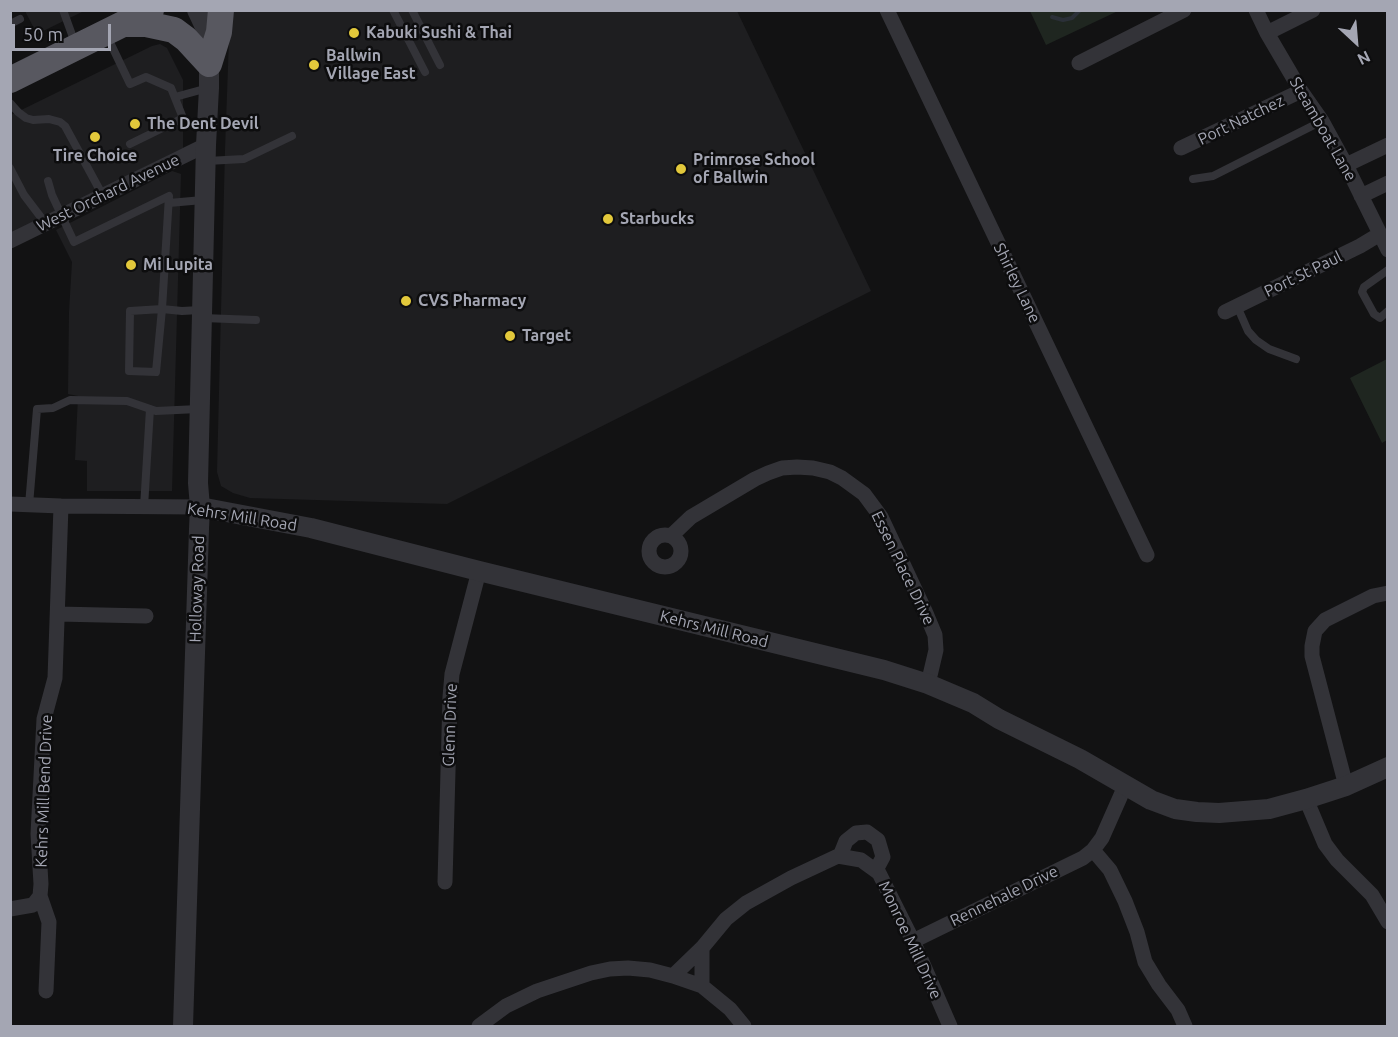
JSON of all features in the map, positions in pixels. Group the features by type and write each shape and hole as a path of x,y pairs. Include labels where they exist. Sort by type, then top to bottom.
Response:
{"highway":[{"path":"10,80 151,10"},
{"path":"209,76 219,32 221,10"},
{"path":"114,29 146,24 174,30 186,39 209,76"}],"street":[{"name":"Holloway Road","path":"183,1026 200,507 199,409 209,76 205,27 197,10"},
{"name":"Shirley Lane","path":"887,10 1147,555"},
{"path":"1079,63 1184,10"},
{"name":"Steamboat Lane","path":"1256,10 1267,33 1346,165 1388,250"},
{"path":"1267,33 1313,10"},
{"name":"Port Natchez","path":"1181,148 1301,91"},
{"path":"1346,165 1388,145"},
{"name":"West Orchard Avenue","path":"10,241 103,196 206,153"},
{"path":"1361,196 1388,183"},
{"name":"Port St Paul","path":"1231,309 1380,234"},
{"name":"Essen Place Drive","path":"671,536 691,517 768,472 782,468 813,468 842,478 864,494 881,517 925,611 935,635 936,650 928,684"},
{"name":"Kehrs Mill Road","path":"10,504 200,507 310,528 884,670 928,684 974,703 999,719 1080,759 1151,800 1174,809 1197,812 1260,810 1346,786 1388,768"},
{"name":"Kehrs Mill Bend Drive","path":"46,991 50,922 40,896 39,834 44,719 55,678 61,506"},
{"name":"Glenn Drive","path":"445,882 452,674 479,571"},
{"path":"1346,786 1312,656 1314,631 1325,620 1373,596 1388,593"},
{"path":"58,614 146,616"},
{"path":"1125,786 1102,838 1093,850 1110,870 1137,932 1145,962 1159,986 1178,1010 1185,1026"},
{"path":"1306,799 1325,844 1336,860 1372,895 1388,922"},
{"path":"673,976 702,948 726,919 746,903 791,878 840,856 846,841 856,833 867,832 878,840 883,857 876,870"},
{"name":"Rennehale Drive","path":"913,940 1083,858 1093,850"},
{"name":"Monroe Mill Drive","path":"840,856 861,860 876,870 913,940 950,1026"},
{"path":"10,909 33,905 40,896"},
{"path":"702,948 702,986"},
{"path":"479,1026 506,1006 537,991 591,973 628,968 650,970 702,986 730,1009 744,1026"}],"lane":[{"path":"63,10 76,47"},
{"path":"393,10 424,72"},
{"path":"412,10 440,65"},
{"path":"10,24 20,19"},
{"path":"114,29 130,84 146,77 171,88 183,118 130,144"},
{"path":"175,97 209,76"},
{"path":"10,103 26,118 50,119 65,126 103,196"},
{"path":"1193,179 1213,176 1322,122"},
{"path":"206,153 244,159 292,136"},
{"path":"10,168 24,195 46,224"},
{"path":"48,181 52,195 74,242 169,196 162,309 156,372 129,371 130,311 162,309 256,320"},
{"path":"169,203 205,200"},
{"path":"1388,270 1364,286 1362,292 1374,314 1380,318 1388,311"},
{"path":"1231,309 1256,340 1269,350 1296,359"},
{"path":"29,505 37,409 53,408 70,400 127,401 156,411 199,409"},
{"path":"144,507 150,409"}],"shaded area":[{"path":"26,11 84,11 37,34"},
{"name":"Target","path":"230,11 737,11 871,291 447,504 250,498 233,493 221,486 217,472"},
{"path":"1030,11 1118,11 1046,45"},
{"path":"160,44 167,48 183,80 183,148 11,234 11,115"},
{"path":"172,171 181,174 172,491 87,491 87,461 75,460 78,396 68,394 72,262 56,230"},
{"path":"1387,359 1387,440 1382,443 1350,378"}],"waterway":[{"path":"1052,17 1063,20 1072,18 1080,10"}],"place":[{"name":"Kabuki Sushi & Thai","path":"354,33"},
{"name":"Ballwin Village East","path":"314,65"},
{"name":"The Dent Devil","path":"135,124"},
{"name":"Tire Choice","path":"95,137"},
{"name":"Primrose School of Ballwin","path":"681,169"},
{"name":"Starbucks","path":"608,219"},
{"name":"Mi Lupita","path":"131,265"},
{"name":"CVS Pharmacy","path":"406,301"},
{"name":"Target","path":"510,336"}]}
